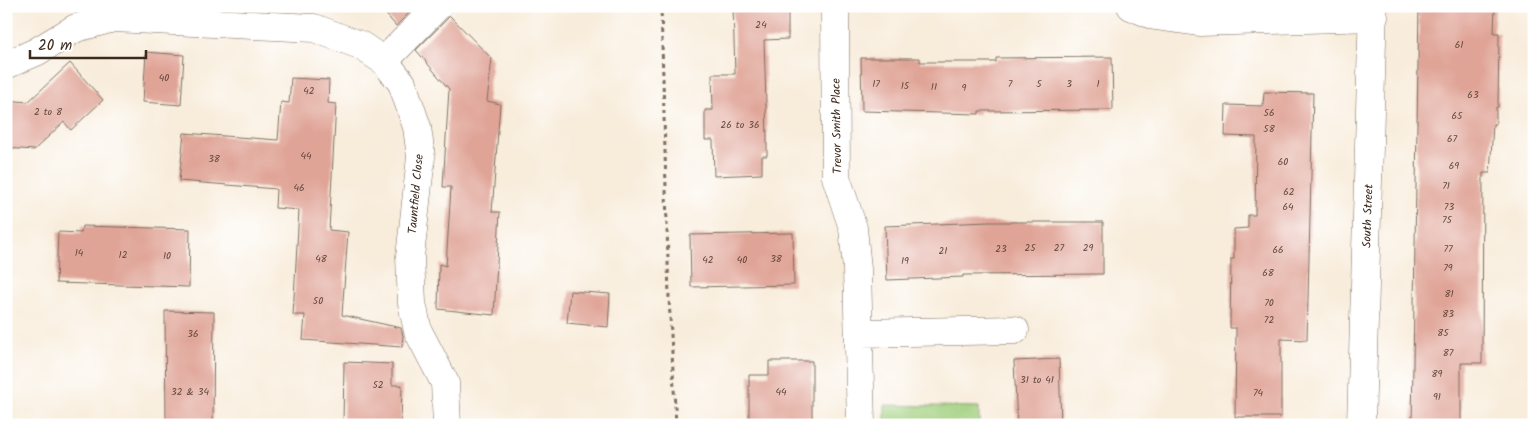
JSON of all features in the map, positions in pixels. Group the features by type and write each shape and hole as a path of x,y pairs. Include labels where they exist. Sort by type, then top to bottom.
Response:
{"street":[{"path":"384,61 438,6"},
{"name":"Trevor Smith Place","path":"836,6 836,176 853,228 860,333 860,425"},
{"path":"1131,6 1155,16 1199,22 1374,12"},
{"name":"South Street","path":"1361,425 1374,12"},
{"name":"Tauntfield Close","path":"6,65 36,52 76,28 114,18 314,28 360,45 384,61 402,83 417,127 421,156 410,256 412,303 418,331 445,383 447,425"},
{"path":"860,333 1015,330"}],"path":[{"path":"533,6 563,10 661,7 669,298 676,425"}],"green space":[{"path":"885,405 979,407 979,425 885,425"}],"building":[{"path":"379,6 416,6 396,26"},
{"path":"733,6 788,6 788,39 764,40 767,156 762,156 762,174 714,176 713,140 705,140 705,110 713,110 712,74 735,74"},
{"path":"1419,6 1495,6 1494,33 1499,33 1498,107 1496,107 1496,124 1493,124 1490,173 1483,173 1482,363 1461,363 1461,425 1412,425"},
{"path":"450,16 492,59 487,101 500,104 492,212 500,212 494,315 438,309 439,264 446,266 451,187 443,187 449,89 416,50"},
{"path":"146,52 184,55 181,105 143,102"},
{"path":"1112,57 1113,110 979,111 979,114 862,111 861,58 920,58 920,62 996,62 996,58"},
{"path":"70,63 103,100 71,130 64,122 34,150 6,148 6,100 28,102"},
{"path":"291,78 329,80 328,103 336,104 329,230 348,232 342,315 401,328 403,336 402,347 303,340 305,315 293,315 299,210 275,208 276,189 179,181 184,133 278,140 281,102 289,103"},
{"path":"1264,92 1313,93 1307,340 1281,339 1281,417 1235,417 1236,328 1230,328 1231,259 1234,259 1234,229 1248,228 1248,215 1255,215 1256,137 1225,136 1226,105 1263,106"},
{"path":"989,222 1103,222 1103,274 963,275 963,277 887,280 885,226"},
{"path":"82,226 190,229 189,287 56,283 58,232 81,233"},
{"path":"793,233 794,285 691,287 690,235"},
{"path":"570,291 610,294 608,327 567,323"},
{"path":"165,311 214,312 213,425 166,425"},
{"path":"1059,359 1061,425 1017,425 1014,361"},
{"path":"769,361 812,361 812,425 749,425 749,375 769,375"},
{"path":"344,362 392,364 392,385 402,385 401,425 343,425"}]}
